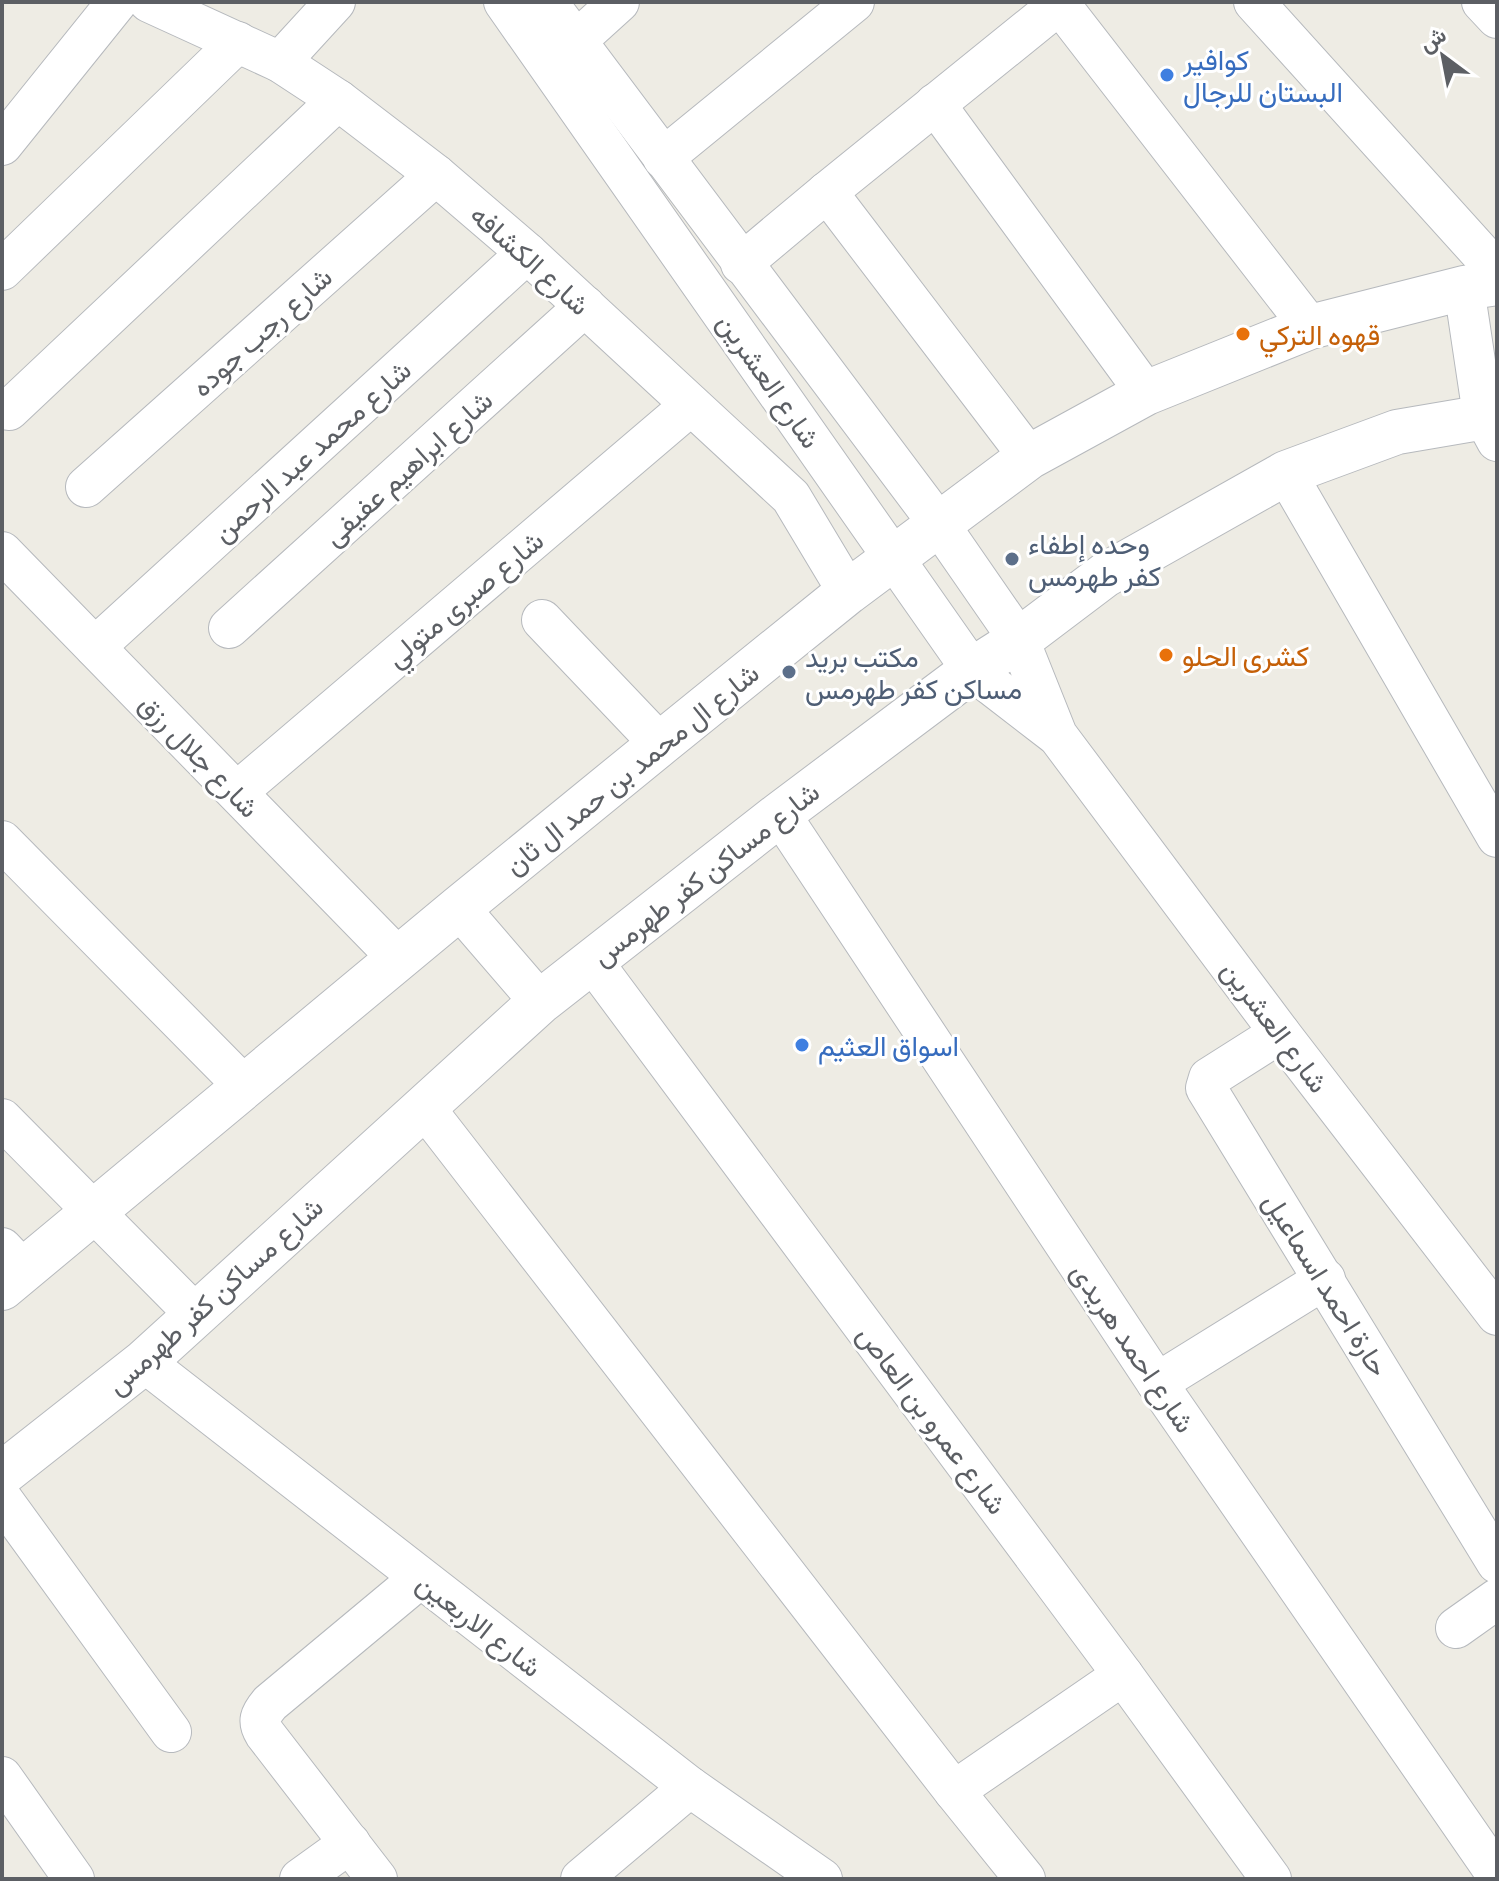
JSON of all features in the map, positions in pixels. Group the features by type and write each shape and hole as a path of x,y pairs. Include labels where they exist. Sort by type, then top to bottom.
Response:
{"street":[{"path":"2,145 117,2"},
{"path":"280,62 335,2"},
{"name":"شارع العشرين","path":"504,2 972,670 1057,735"},
{"name":"شارع العشرين","path":"547,2 938,523 1019,640 1057,735 1280,1033 1497,1315"},
{"path":"576,41 619,2"},
{"path":"663,158 854,2"},
{"path":"1254,2 1486,281 1492,424"},
{"path":"1482,2 1497,18"},
{"name":"شارع الكشافه","path":"155,3 280,62 338,100 436,175 527,253 791,497 848,592"},
{"path":"741,264 1060,3 1310,327"},
{"path":"2,270 238,42"},
{"path":"9,410 338,100"},
{"path":"935,104 1146,393"},
{"name":"شارع رجب جوده","path":"86,487 436,175"},
{"path":"827,192 1029,457"},
{"name":"شارع محمد عبد الرحمن","path":"95,647 527,253"},
{"name":"شارع ال محمد بن حمد ال ثان","path":"9,1269 93,1213 459,908 848,592 1029,457 1146,393 1310,327 1486,281"},
{"name":"شارع ابراهيم عفيفى","path":"229,628 585,306"},
{"name":"شارع صبرى متولي","path":"237,792 691,405"},
{"name":"شارع مساكن كفر طهرمس","path":"5,1473 144,1362 540,1002 780,814 1105,575 1286,473 1397,432 1492,424"},
{"path":"1286,473 1497,837"},
{"name":"شارع جلال رزق","path":"2,552 399,959"},
{"path":"542,620 660,744"},
{"name":"شارع احمد هريدى","path":"780,814 1157,1383 1497,1875"},
{"path":"2,841 245,1087"},
{"path":"459,908 540,1002"},
{"name":"شارع عمرو بن العاص","path":"592,961 1271,1879"},
{"name":"حارة احمد اسماعيل","path":"1280,1033 1209,1078 1206,1088 1497,1563"},
{"path":"424,1107 1025,1879"},
{"path":"2,1119 196,1315"},
{"path":"1157,1383 1325,1279"},
{"name":"شارع الاربعين","path":"144,1362 690,1787 822,1879"},
{"path":"5,1473 171,1732"},
{"path":"377,1879 265,1734 260,1726 260,1716 270,1703 420,1578"},
{"path":"1456,1628 1497,1599"},
{"path":"954,1791 1123,1675"},
{"path":"2,1777 74,1879"},
{"path":"581,1879 690,1787"},
{"path":"300,1879 350,1843"}],"place":[{"name":"كوافير البستان للرجال","path":"1167,75"},
{"name":"قهوه التركي","path":"1243,334"},
{"name":"وحده إطفاء كفر طهرمس","path":"1012,559"},
{"name":"كشرى الحلو","path":"1166,655"},
{"name":"مكتب بريد مساكن كفر طهرمس","path":"789,672"},
{"name":"اسواق العثيم","path":"802,1045"}]}
